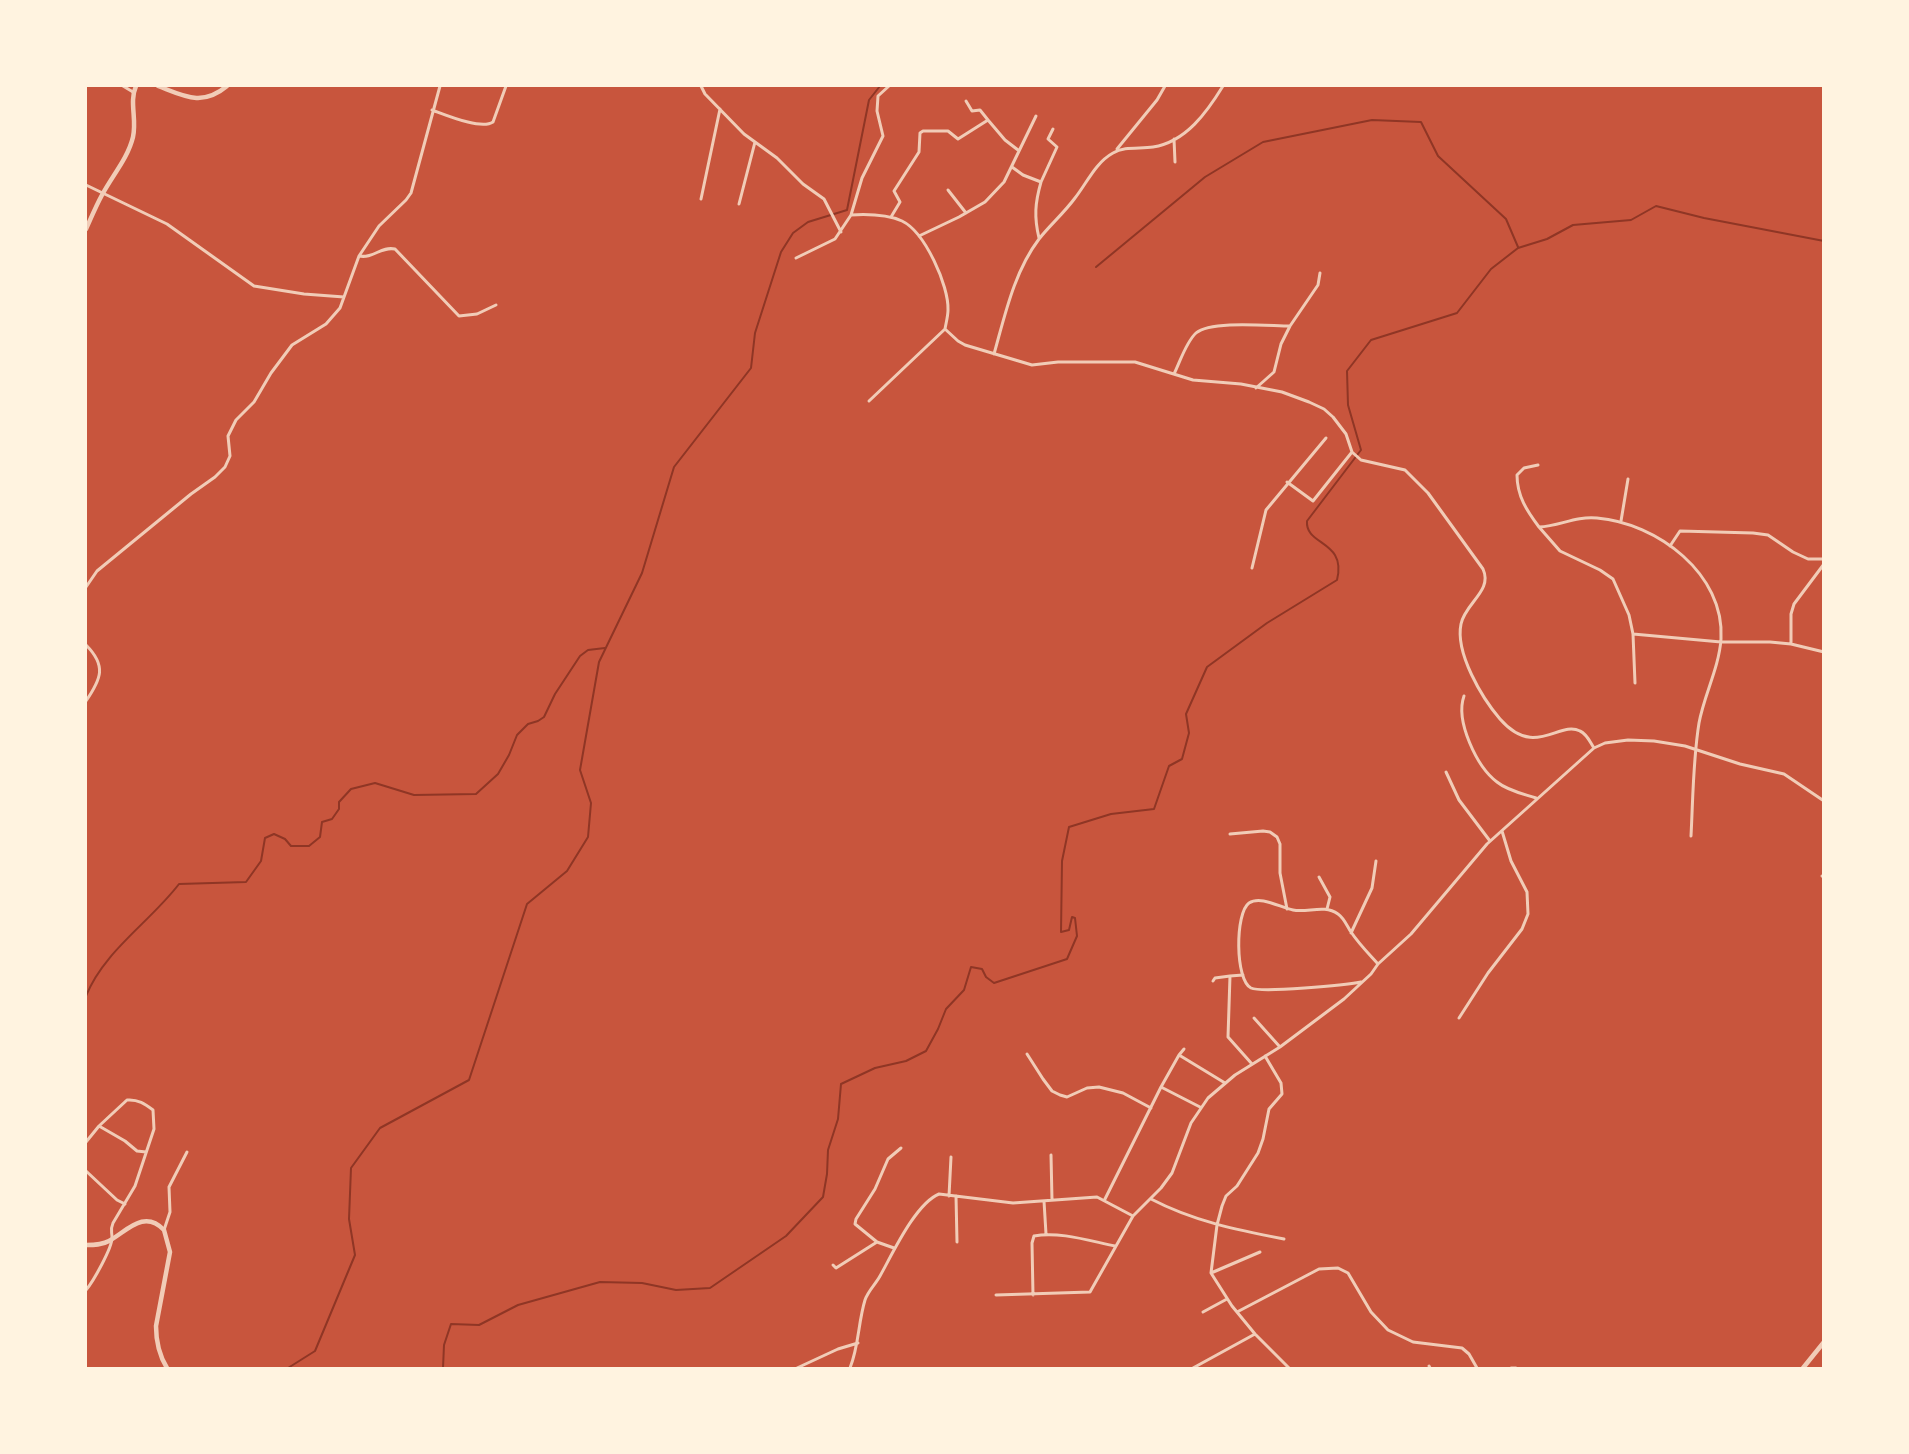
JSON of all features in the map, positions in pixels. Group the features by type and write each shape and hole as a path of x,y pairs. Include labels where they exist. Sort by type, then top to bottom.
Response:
{"street":[{"path":"123,86 133,92"},
{"path":"86,230 133,138 135,86"},
{"path":"158,86 194,99 207,98 227,86"},
{"path":"86,587 97,571 225,467 230,456 228,436 236,420 254,402 271,373 292,345 326,324 340,308 359,256 379,226 411,193 440,86"},
{"path":"432,110 480,125 489,125 493,122 506,86"},
{"path":"701,86 705,94 720,110 755,142 777,158 803,184 820,195 836,219 841,232"},
{"path":"796,258 834,239 851,215 862,178 883,136 877,111 878,96 889,86"},
{"path":"994,354 1017,279 1039,238 1076,197 1099,163 1116,151 1157,100 1165,86"},
{"path":"1116,151 1160,145 1174,139 1197,123 1223,86"},
{"path":"966,101 972,111 980,110 1005,140 1018,150"},
{"path":"701,199 720,110"},
{"path":"919,236 985,201 1004,182 1036,116"},
{"path":"891,217 900,202 894,191 919,152 920,133 948,131 958,139 988,120"},
{"path":"1039,238 1035,221 1035,205 1041,182 1057,147 1048,139 1053,129"},
{"path":"1174,139 1174,162"},
{"path":"739,204 755,142"},
{"path":"1012,168 1041,182"},
{"path":"86,185 167,224 254,286 304,294 344,297"},
{"path":"948,190 966,213"},
{"path":"851,215 891,217 905,222 929,250 947,296 948,310 945,329 869,401"},
{"path":"359,256 370,257 384,249 395,249 459,316 477,314 496,305"},
{"path":"1256,388 1274,372 1281,344 1318,285 1320,273"},
{"path":"1174,375 1191,340 1196,333 1205,328 1263,324 1290,327"},
{"path":"945,329 965,345 1032,365 1125,360 1146,364 1193,380 1232,382 1282,392 1324,408 1346,434 1354,453 1361,460 1405,470 1428,493 1483,568 1486,585 1462,617 1460,645 1480,688 1500,719 1515,732 1529,737 1545,737 1575,729 1584,734 1594,748"},
{"path":"1252,568 1266,510 1326,438"},
{"path":"1287,482 1313,501 1354,453"},
{"path":"1538,465 1524,468 1517,475 1526,509 1560,551 1600,570 1613,579 1629,615 1633,634 1635,682"},
{"path":"1621,521 1628,479"},
{"path":"1539,527 1556,525 1580,517 1621,521 1647,532 1670,546 1692,564 1716,603 1721,627 1721,642 1701,711 1695,750 1691,836"},
{"path":"1670,546 1680,531 1753,533 1768,535 1792,552 1808,558 1824,559"},
{"path":"1791,644 1791,614 1794,604 1824,564"},
{"path":"1633,634 1721,642 1752,641 1791,644 1824,652"},
{"path":"86,645 98,660 100,668 94,688 86,701"},
{"path":"1464,696 1461,707 1468,738 1481,764 1499,784 1537,799"},
{"path":"996,1295 1090,1292 1133,1216 1151,1199 1172,1173 1191,1122 1200,1107 1226,1083 1325,1014 1371,974 1378,964 1430,914 1490,842 1594,748 1613,742 1671,743 1740,765 1784,774 1824,801"},
{"path":"1446,772 1459,800 1490,842"},
{"path":"1230,834 1263,831 1270,832 1277,837 1280,844 1280,873 1287,909"},
{"path":"1459,1018 1488,973 1522,929 1528,915 1527,892 1511,861 1502,831"},
{"path":"1351,933 1372,888 1376,861"},
{"path":"1319,877 1330,897 1327,909"},
{"path":"1362,982 1331,986 1252,988 1246,984 1239,954 1240,919 1244,909 1251,902 1259,900 1298,911 1327,909 1341,916 1351,933 1378,964"},
{"path":"1213,981 1215,978 1243,975"},
{"path":"1230,976 1228,1037 1252,1064"},
{"path":"1254,1018 1280,1047"},
{"path":"1105,1200 1161,1087 1184,1049"},
{"path":"1027,1054 1042,1079 1052,1091 1060,1095 1067,1096 1088,1088 1100,1087 1123,1093 1151,1108"},
{"path":"1179,1055 1226,1083"},
{"path":"1265,1056 1281,1083 1282,1094 1269,1109 1258,1153 1237,1186 1226,1196 1217,1225 1211,1273 1227,1299 1255,1334 1289,1368"},
{"path":"1161,1087 1200,1107"},
{"path":"86,1142 99,1126 127,1100 133,1099 153,1110 154,1129 135,1186 111,1228 112,1239 97,1276 86,1290"},
{"path":"99,1126 125,1140 137,1151 147,1152"},
{"path":"894,1248 877,1242 857,1228 855,1224 875,1189 888,1159 901,1148"},
{"path":"167,1368 159,1354 156,1338 156,1326 170,1252 164,1230 170,1212 169,1187 187,1152"},
{"path":"1051,1155 1052,1200"},
{"path":"949,1196 951,1157"},
{"path":"86,1171 117,1200 125,1204"},
{"path":"850,1368 858,1343 867,1295 894,1248 933,1197 939,1194 1012,1203 1097,1197 1133,1216"},
{"path":"956,1196 957,1242"},
{"path":"1151,1199 1189,1216 1217,1225 1284,1239"},
{"path":"1044,1201 1047,1234"},
{"path":"86,1245 98,1245 138,1223 153,1222 164,1230"},
{"path":"1033,1295 1033,1237 1035,1235 1047,1234 1115,1246"},
{"path":"832,1265 836,1268 877,1242"},
{"path":"1211,1273 1260,1252"},
{"path":"1237,1312 1318,1269 1338,1268 1348,1273 1371,1312 1388,1330 1413,1341 1462,1348 1469,1354 1477,1368"},
{"path":"1203,1312 1227,1299"},
{"path":"1192,1368 1255,1334"},
{"path":"1803,1368 1824,1342"},
{"path":"797,1368 838,1349 858,1343"},
{"path":"1511,1368 1516,1368"}],"waterway":[{"path":"288,1368 315,1351 355,1255 349,1219 351,1168 380,1128 469,1080 527,904 567,871 588,837 591,803 580,770 599,662 642,573 674,467 751,368 755,333 781,252 793,233 808,222 847,210 869,100 880,86"},
{"path":"1096,267 1205,177 1263,142 1372,120 1421,122 1438,156 1506,219 1518,247"},
{"path":"443,1368 444,1345 451,1324 479,1325 518,1305 600,1282 642,1283 676,1290 710,1288 786,1236 823,1197 828,1150 838,1119 841,1084 875,1068 906,1061 926,1051 946,1009 964,990 971,967 982,969 986,977 994,983 1067,959 1077,936 1075,918 1072,917 1069,930 1061,932 1062,861 1069,827 1111,814 1154,809 1169,766 1182,759 1189,733 1186,714 1207,667 1267,623 1337,580 1336,557 1312,535 1307,521 1361,450 1348,405 1347,371 1371,340 1457,313 1491,269 1518,248 1547,239 1573,225 1631,220 1656,206 1704,218 1824,241"},
{"path":"86,996 104,965 179,884 246,882 261,861 265,838 274,834 285,839 291,846 309,846 320,837 322,822 332,819 339,809 339,802 351,789 375,783 414,795 476,794 498,774 517,735 528,724 544,717 555,694 580,656 588,650 605,648"}]}
